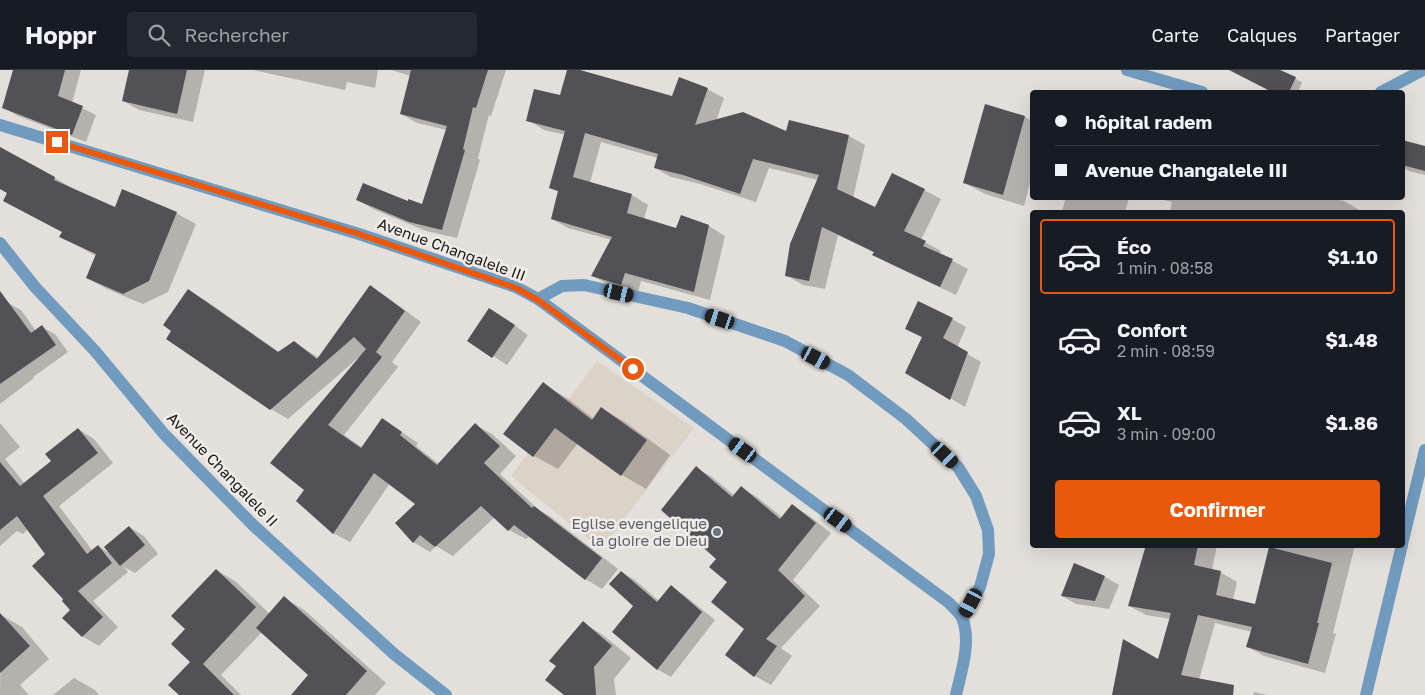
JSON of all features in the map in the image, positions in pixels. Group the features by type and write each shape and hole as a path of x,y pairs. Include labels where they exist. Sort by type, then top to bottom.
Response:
{"street":[{"path":"1126,70 1195,90"},
{"path":"1385,90 1423,70"},
{"name":"Avenue Changalele III","path":"0,125 359,234 516,288 538,300 932,590 948,602 963,618"},
{"name":"Avenue Changalele II","path":"0,243 35,287 95,351 164,434 253,525 394,654 446,695"},
{"path":"538,300 562,286 584,285 688,308 785,341 848,375 906,419 958,467 976,496 988,530 989,554 980,587 963,618 966,638 964,660 956,695"},
{"path":"1405,532 1425,450"},
{"path":"1366,695 1401,548"}],"shaded area":[{"path":"597,361 694,428 601,549 511,476","holes":["601,407 647,440 621,476 576,443"]}],"building":[{"path":"13,70 65,70 58,96 83,106 72,135 2,108"},
{"path":"129,70 187,70 177,114 122,101"},
{"path":"411,70 488,70 476,108 473,107 463,149 465,150 442,230 409,222 356,200 363,183 408,201 408,199 422,204 447,126 400,114"},
{"path":"567,70 580,70 672,96 679,77 708,88 695,125 743,112 786,131 789,120 849,135 837,189 875,207 892,173 925,189 904,231 926,241 923,246 953,259 940,287 872,255 874,252 822,227 809,281 785,276 790,244 819,175 753,159 740,194 683,175 654,168 658,154 585,133 573,177 632,194 627,213 676,228 681,215 709,225 694,292 625,273 621,285 591,276 612,237 551,219 558,191 549,188 565,131 526,121 534,89 560,95"},
{"path":"1229,70 1280,70 1296,77 1290,90 1268,90"},
{"path":"985,104 1025,116 1003,195 963,183"},
{"path":"1405,141 1425,146 1425,171 1405,166"},
{"path":"0,147 55,177 54,180 115,207 122,189 177,212 149,281 123,294 86,278 96,254 59,237 62,232 3,201 7,193 0,189"},
{"path":"370,285 405,311 376,352 382,357 328,425 361,448 382,418 402,432 400,435 437,465 475,423 500,446 484,463 532,508 534,506 602,558 585,580 514,525 508,531 481,506 435,547 420,535 413,543 395,523 415,504 374,473 333,534 296,501 304,490 270,463 366,349 354,337 270,410 166,339 171,331 163,325 188,289 278,352 294,341 317,359"},
{"path":"0,291 31,333 42,325 56,345 0,384"},
{"path":"918,301 953,318 943,338 968,352 950,400 905,373 922,337 905,329"},
{"path":"489,308 515,325 492,358 467,341"},
{"path":"543,382 592,420 601,407 647,440 621,476 555,428 533,457 503,434"},
{"path":"78,428 98,453 43,496 87,554 98,545 112,563 78,591 103,617 82,637 62,618 70,610 62,601 63,599 32,566 45,554 17,516 0,530 0,462 20,486 51,461 45,454"},
{"path":"696,466 732,497 741,486 780,519 792,504 816,523 778,570 805,596 766,639 777,646 754,677 725,655 744,629 711,602 727,582 709,567 716,559 661,510"},
{"path":"129,526 145,545 120,566 104,547"},
{"path":"1145,548 1197,548 1194,565 1221,571 1216,595 1255,604 1269,548 1332,563 1308,664 1246,647 1252,627 1198,615 1181,675 1234,685 1233,695 1112,695 1123,639 1158,659 1171,613 1128,606"},
{"path":"1074,563 1105,576 1095,601 1061,596"},
{"path":"216,569 256,607 203,664 234,695 179,695 168,685 190,662 171,644 185,629 171,616"},
{"path":"621,571 657,602 671,585 702,612 657,670 612,632 633,606 609,584"},
{"path":"284,596 367,671 346,695 291,695 308,675 256,628"},
{"path":"0,613 30,646 0,673"},
{"path":"583,621 612,646 594,667 596,695 564,695 545,680 556,666 549,661"}],"place":[{"name":"Eglise evengelique la gloire de Dieu","path":"717,532"}],"route":[{"path":"57,142 359,234 516,288 538,300 633,369"}]}
